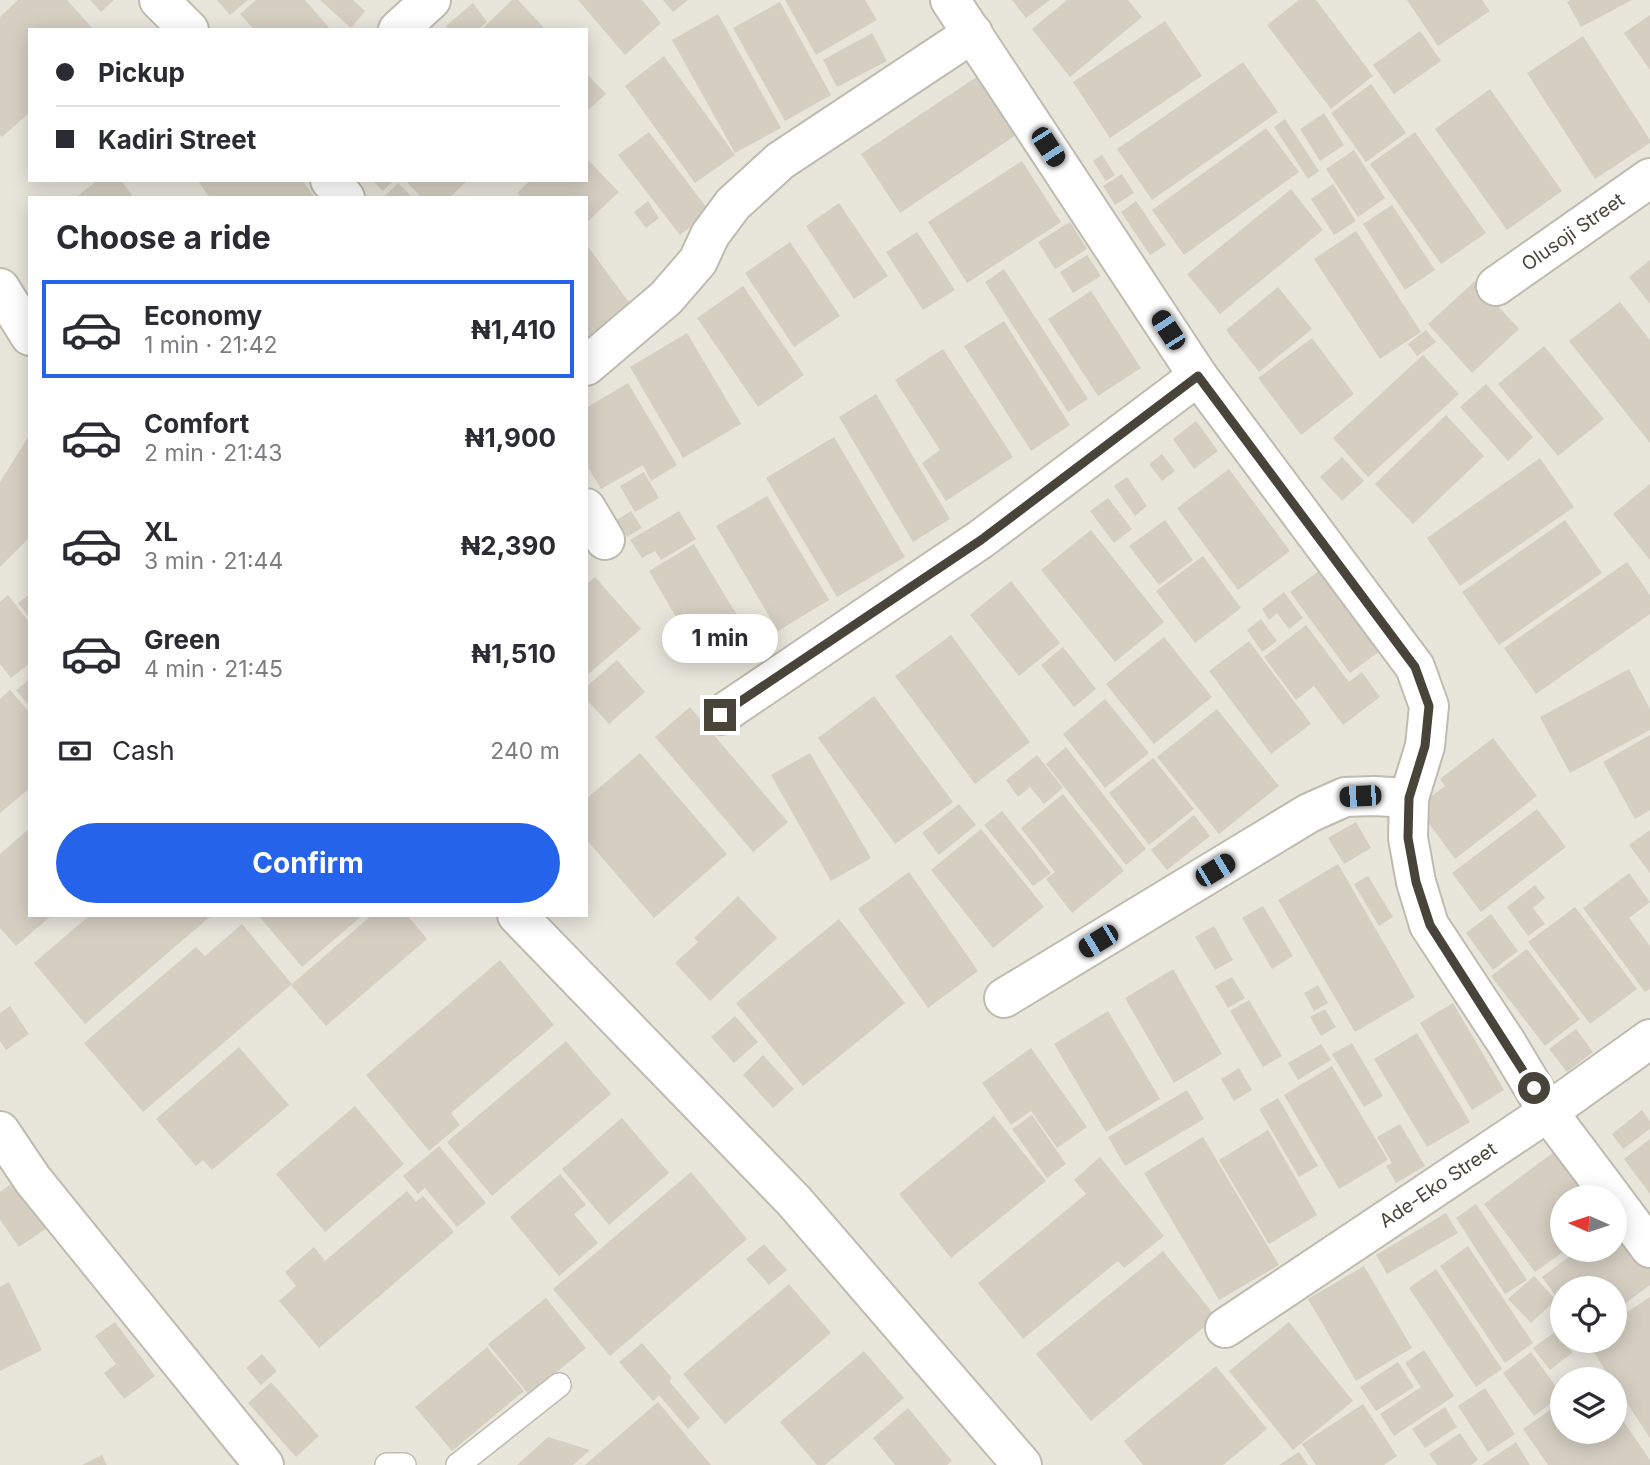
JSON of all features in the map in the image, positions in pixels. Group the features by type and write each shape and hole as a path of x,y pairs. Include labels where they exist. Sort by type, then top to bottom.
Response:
{"street":[{"path":"159,0 187,28"},
{"path":"400,28 431,0"},
{"path":"950,0 1198,376 1415,667 1429,706 1425,746 1409,798 1408,838 1416,882 1430,925 1548,1112 1603,1185"},
{"path":"588,364 666,298 698,261 710,235 733,204 780,161 973,33"},
{"name":"Olusoji Street","path":"1496,286 1650,178"},
{"path":"332,182 343,196"},
{"path":"0,288 28,333"},
{"path":"720,715 981,540 1198,376"},
{"path":"588,511 606,540"},
{"path":"1004,998 1309,813 1345,797 1409,798"},
{"path":"519,917 794,1201 1022,1465"},
{"name":"Ade-Eko Street","path":"1225,1328 1548,1112 1650,1039"},
{"path":"0,1130 33,1180 264,1465"},
{"path":"1628,1218 1650,1248"}],"lane":[{"path":"458,1465 559,1385"},
{"path":"387,1465 404,1465"}],"shaded area":[{"path":"0,0 1650,0 1650,1465 0,1465"}],"building":[{"path":"18,0 67,0 92,28 28,28 28,114 2,137 0,135 0,17"},
{"path":"90,0 114,0 101,12"},
{"path":"217,0 248,0 230,15"},
{"path":"256,0 305,0 329,28 252,28 240,14"},
{"path":"320,0 353,0 365,11 351,28"},
{"path":"512,0 518,0 544,28 483,28"},
{"path":"578,0 642,0 661,23 625,55"},
{"path":"663,0 688,0 673,12"},
{"path":"785,0 865,0 877,20 816,55"},
{"path":"1012,0 1050,0 1026,18"},
{"path":"1067,0 1128,0 1142,17 1070,77 1032,29"},
{"path":"1299,0 1316,0 1373,76 1331,109 1267,25"},
{"path":"1407,0 1482,0 1490,11 1438,46"},
{"path":"1632,0 1581,27 1567,2"},
{"path":"780,2 831,95 785,121 733,28"},
{"path":"473,3 487,22 480,28 446,26"},
{"path":"718,14 781,128 735,153 672,40"},
{"path":"1650,15 1650,70 1624,33"},
{"path":"1165,21 1202,76 1110,138 1073,82"},
{"path":"1420,31 1441,61 1394,94 1373,65"},
{"path":"872,33 887,61 837,87 823,60"},
{"path":"1583,36 1650,140 1650,143 1595,179 1527,73"},
{"path":"664,56 735,155 695,183 625,86"},
{"path":"1243,62 1278,112 1152,200 1117,149"},
{"path":"984,72 1022,131 900,213 861,154"},
{"path":"588,75 606,94 588,110"},
{"path":"1371,84 1406,133 1366,162 1331,113"},
{"path":"1490,89 1562,191 1507,230 1435,129"},
{"path":"1324,113 1344,145 1320,161 1300,129"},
{"path":"1285,119 1319,171 1308,179 1274,127"},
{"path":"1266,128 1299,172 1184,255 1152,210"},
{"path":"649,132 710,212 680,235 618,155"},
{"path":"1415,132 1486,233 1441,264 1370,164"},
{"path":"1354,150 1385,198 1358,217 1326,169"},
{"path":"1102,155 1115,175 1106,181 1093,161"},
{"path":"588,160 619,192 588,221 588,196 520,196 517,193 529,182 588,182"},
{"path":"1022,161 1061,222 967,283 928,222"},
{"path":"1122,174 1134,193 1115,205 1103,186"},
{"path":"95,182 122,182 132,195 131,196 78,196"},
{"path":"198,182 303,182 314,196 209,196"},
{"path":"374,182 392,182 383,191"},
{"path":"407,182 466,182 451,196 420,196"},
{"path":"398,183 411,196 385,196"},
{"path":"1333,184 1356,221 1334,235 1311,199"},
{"path":"1291,189 1323,230 1220,314 1187,274"},
{"path":"648,201 659,218 646,228 634,212"},
{"path":"1136,201 1166,245 1150,255 1121,212"},
{"path":"839,203 888,276 854,299 806,226"},
{"path":"1392,205 1435,270 1405,290 1363,224"},
{"path":"1070,222 1087,249 1055,269 1038,242"},
{"path":"1356,231 1421,332 1380,359 1314,259"},
{"path":"917,232 955,290 923,310 886,252"},
{"path":"790,242 840,316 794,347 745,273"},
{"path":"588,247 631,305 588,337"},
{"path":"1087,255 1101,276 1073,293 1060,272"},
{"path":"1650,260 1650,304 1629,277"},
{"path":"1004,269 1088,399 1068,412 985,282"},
{"path":"1475,281 1519,329 1472,373 1428,324"},
{"path":"743,286 804,375 758,407 697,318"},
{"path":"1278,287 1312,329 1259,372 1226,330"},
{"path":"1091,291 1141,368 1098,396 1048,319"},
{"path":"1620,302 1650,340 1650,443 1569,341"},
{"path":"1004,321 1070,425 1031,451 964,346"},
{"path":"1426,330 1436,342 1417,356 1408,344"},
{"path":"687,333 741,424 683,458 630,367"},
{"path":"1312,338 1354,394 1301,435 1258,378"},
{"path":"1544,346 1604,419 1558,456 1498,384"},
{"path":"943,349 1013,457 946,501 922,463 940,450 895,380"},
{"path":"1423,355 1459,394 1368,477 1333,438"},
{"path":"628,383 677,465 651,481 643,465 601,489 588,467 588,407"},
{"path":"1486,384 1533,437 1508,461 1460,407"},
{"path":"876,394 950,519 913,542 839,417"},
{"path":"1446,415 1484,456 1413,524 1375,484"},
{"path":"1196,421 1218,451 1194,469 1173,439"},
{"path":"28,437 28,539 0,567 0,482"},
{"path":"834,437 905,557 837,597 766,478"},
{"path":"1162,454 1175,471 1162,481 1149,464"},
{"path":"1342,457 1364,481 1342,501 1320,477"},
{"path":"1540,458 1574,507 1460,586 1427,538"},
{"path":"1229,469 1290,551 1238,590 1177,508"},
{"path":"644,472 659,498 635,512 620,486"},
{"path":"1127,477 1147,506 1135,516 1114,486"},
{"path":"1650,484 1650,560 1613,514"},
{"path":"767,496 829,600 778,631 716,526"},
{"path":"1108,498 1132,529 1114,543 1090,511"},
{"path":"631,511 642,528 627,537 617,520"},
{"path":"679,511 696,539 661,560 655,551 642,558 630,540"},
{"path":"1165,520 1193,560 1159,585 1129,546"},
{"path":"1565,520 1602,573 1499,645 1462,592"},
{"path":"1091,530 1164,622 1115,662 1041,570"},
{"path":"694,544 749,635 703,663 649,571"},
{"path":"1203,556 1241,608 1195,643 1156,591"},
{"path":"1627,562 1650,595 1650,614 1536,694 1504,648"},
{"path":"1323,568 1383,649 1350,673 1290,592"},
{"path":"595,577 641,629 588,674 588,583"},
{"path":"1011,581 1060,643 1019,676 970,615"},
{"path":"1284,592 1303,618 1289,629 1277,613 1269,620 1262,609"},
{"path":"8,595 28,620 28,665 11,678 0,664 0,602"},
{"path":"28,596 28,616 18,603"},
{"path":"1261,619 1277,641 1262,652 1247,630"},
{"path":"1306,625 1349,682 1362,672 1380,697 1343,725 1314,686 1296,700 1264,657"},
{"path":"951,635 1030,742 975,784 895,676"},
{"path":"1164,637 1212,697 1154,744 1106,684"},
{"path":"1249,641 1311,724 1271,754 1209,671"},
{"path":"1063,647 1096,689 1074,707 1041,665"},
{"path":"617,660 645,692 609,724 588,701 588,685"},
{"path":"1629,669 1650,709 1650,730 1570,773 1540,717"},
{"path":"28,681 28,705 16,690"},
{"path":"10,690 28,711 28,790 0,813 0,699"},
{"path":"874,696 953,802 895,844 818,738"},
{"path":"1105,699 1149,753 1105,788 1063,734"},
{"path":"690,707 788,822 753,852 655,737"},
{"path":"1217,709 1279,786 1219,834 1157,757"},
{"path":"1650,735 1650,810 1635,819 1603,762"},
{"path":"1493,738 1537,796 1455,859 1417,807 1445,786 1440,779"},
{"path":"1066,747 1146,849 1126,865 1046,764"},
{"path":"640,753 727,854 654,918 588,841 588,797"},
{"path":"810,753 871,858 831,881 771,775"},
{"path":"1037,755 1063,788 1044,804 1030,787 1018,797 1006,780"},
{"path":"1153,758 1194,809 1149,845 1109,793"},
{"path":"1063,794 1124,871 1072,913 1046,879 1055,872 1021,828"},
{"path":"959,804 976,825 939,855 922,833"},
{"path":"1537,809 1566,847 1481,912 1452,873"},
{"path":"1002,811 1051,873 1033,886 984,825"},
{"path":"1194,815 1210,836 1167,870 1151,850"},
{"path":"1356,822 1371,848 1344,864 1328,838"},
{"path":"981,829 1044,907 993,948 931,870"},
{"path":"28,830 28,917 50,917 16,946 0,928 0,854"},
{"path":"1650,830 1650,873 1629,845"},
{"path":"1338,864 1415,997 1355,1032 1278,900"},
{"path":"909,872 978,971 928,1008 858,909"},
{"path":"1629,873 1650,902 1629,918 1650,946 1650,989 1645,992 1583,908"},
{"path":"1368,876 1393,917 1379,926 1354,884"},
{"path":"1535,885 1545,898 1533,908 1545,924 1528,936 1507,907"},
{"path":"738,896 777,938 710,1001 675,963 698,942 694,938"},
{"path":"1263,906 1293,956 1272,969 1242,918"},
{"path":"1575,907 1637,989 1590,1024 1528,942"},
{"path":"1491,914 1518,951 1493,970 1466,933"},
{"path":"88,917 210,917 85,1024 34,963"},
{"path":"260,917 361,917 302,967"},
{"path":"370,917 409,917 427,939 326,1026 291,985"},
{"path":"839,919 905,1003 803,1086 736,1003"},
{"path":"242,924 292,984 143,1112 84,1043 196,947 205,956"},
{"path":"1214,926 1233,960 1215,970 1195,937"},
{"path":"1527,949 1580,1019 1545,1046 1491,976"},
{"path":"500,960 554,1025 451,1113 460,1125 429,1151 366,1075"},
{"path":"1173,969 1222,1054 1174,1083 1125,998"},
{"path":"1232,977 1245,998 1228,1008 1215,986"},
{"path":"1318,985 1328,1003 1314,1011 1304,993"},
{"path":"1249,1000 1282,1056 1263,1067 1230,1011"},
{"path":"1453,1003 1504,1090 1472,1110 1420,1023"},
{"path":"10,1006 29,1034 6,1050 0,1041 0,1013"},
{"path":"1325,1009 1336,1027 1321,1036 1310,1017"},
{"path":"1108,1011 1160,1099 1106,1132 1054,1044"},
{"path":"735,1016 758,1042 734,1063 711,1037"},
{"path":"1576,1029 1593,1052 1567,1072 1549,1049"},
{"path":"1417,1033 1470,1122 1427,1147 1374,1059"},
{"path":"566,1041 611,1094 492,1196 447,1142"},
{"path":"1352,1043 1383,1096 1364,1107 1332,1054"},
{"path":"1321,1044 1331,1060 1298,1080 1288,1063"},
{"path":"239,1047 289,1105 212,1170 203,1160 196,1166 156,1119"},
{"path":"1031,1048 1087,1127 1057,1148 1031,1111 1011,1125 982,1083"},
{"path":"763,1055 794,1089 773,1108 743,1075"},
{"path":"1332,1066 1388,1160 1339,1189 1284,1095"},
{"path":"1239,1068 1252,1090 1234,1101 1221,1079"},
{"path":"1187,1090 1204,1119 1125,1166 1108,1137"},
{"path":"1278,1098 1318,1166 1299,1177 1259,1109"},
{"path":"355,1106 404,1164 325,1232 276,1174"},
{"path":"1642,1110 1650,1121 1650,1129 1623,1149 1612,1134"},
{"path":"1032,1115 1066,1164 1047,1178 1012,1129"},
{"path":"994,1116 1046,1181 951,1258 899,1194"},
{"path":"622,1118 669,1173 609,1225 562,1169"},
{"path":"1400,1124 1425,1166 1396,1183 1386,1166 1392,1163 1377,1137"},
{"path":"1268,1130 1317,1215 1269,1244 1219,1160"},
{"path":"1203,1137 1279,1265 1219,1300 1144,1173"},
{"path":"1650,1139 1650,1194 1624,1159"},
{"path":"439,1146 486,1203 457,1227 425,1188 418,1194 403,1176"},
{"path":"1562,1146 1590,1185 1550,1185 1550,1261 1535,1272 1484,1204"},
{"path":"1100,1157 1164,1236 1124,1268 1118,1261 1023,1339 978,1283 1086,1194 1074,1180"},
{"path":"691,1172 747,1239 610,1356 553,1289"},
{"path":"560,1174 586,1205 574,1214 598,1243 559,1276 510,1217"},
{"path":"14,1182 47,1228 19,1247 0,1220 0,1192"},
{"path":"407,1191 416,1202 423,1196 454,1232 319,1348 279,1301 296,1286 285,1272 314,1247 325,1261"},
{"path":"1476,1204 1527,1280 1505,1294 1456,1218"},
{"path":"1446,1213 1458,1233 1387,1274 1376,1255"},
{"path":"1628,1239 1650,1269 1650,1285 1627,1302 1627,1276 1550,1276 1550,1288 1542,1277 1562,1262 1628,1262"},
{"path":"764,1244 787,1270 769,1285 746,1259"},
{"path":"1468,1246 1533,1343 1505,1363 1440,1266"},
{"path":"1163,1251 1216,1317 1091,1421 1036,1354"},
{"path":"1364,1266 1412,1348 1356,1381 1308,1299"},
{"path":"1436,1269 1502,1369 1476,1387 1409,1288"},
{"path":"1534,1276 1550,1293 1550,1306 1531,1323 1508,1299"},
{"path":"9,1282 42,1350 0,1371 0,1287"},
{"path":"789,1284 831,1333 725,1424 683,1374"},
{"path":"1650,1297 1650,1438 1627,1403 1627,1367 1603,1367 1594,1353 1627,1353 1627,1312"},
{"path":"546,1298 586,1348 529,1395 488,1344"},
{"path":"115,1322 155,1376 124,1399 104,1373 116,1364 95,1336"},
{"path":"1289,1322 1353,1401 1293,1450 1229,1371"},
{"path":"1550,1335 1550,1353 1572,1353 1550,1367 1550,1370 1533,1348"},
{"path":"642,1343 672,1378 669,1381 700,1418 688,1429 659,1395 653,1401 619,1362"},
{"path":"487,1347 524,1391 452,1451 415,1407"},
{"path":"1424,1350 1454,1396 1394,1436 1380,1414 1421,1387 1405,1363"},
{"path":"864,1351 904,1398 825,1465 817,1465 780,1422"},
{"path":"1531,1352 1550,1378 1550,1404 1534,1416 1503,1373"},
{"path":"262,1354 277,1371 261,1385 246,1368"},
{"path":"1398,1362 1414,1387 1376,1411 1360,1387"},
{"path":"1216,1366 1267,1429 1223,1465 1143,1465 1124,1441"},
{"path":"271,1382 319,1436 296,1457 248,1403"},
{"path":"1485,1388 1515,1434 1488,1452 1458,1406"},
{"path":"658,1402 711,1465 585,1465"},
{"path":"1363,1404 1397,1456 1384,1465 1316,1465 1302,1444"},
{"path":"1445,1407 1457,1427 1425,1448 1412,1429"},
{"path":"908,1408 952,1461 947,1465 895,1465 873,1438"},
{"path":"1550,1410 1550,1444 1627,1444 1627,1426 1650,1460 1650,1465 1548,1465 1523,1429"},
{"path":"1460,1433 1478,1460 1471,1465 1437,1465 1429,1454"},
{"path":"548,1437 590,1450 573,1465 517,1465"},
{"path":"1516,1442 1530,1465 1482,1465"},
{"path":"1299,1452 1308,1465 1279,1465"},
{"path":"102,1455 107,1465 82,1465"}],"route":[{"path":"720,715 981,540 1198,376 1415,667 1429,706 1425,746 1409,798 1408,838 1416,882 1430,925 1534,1088"}]}
